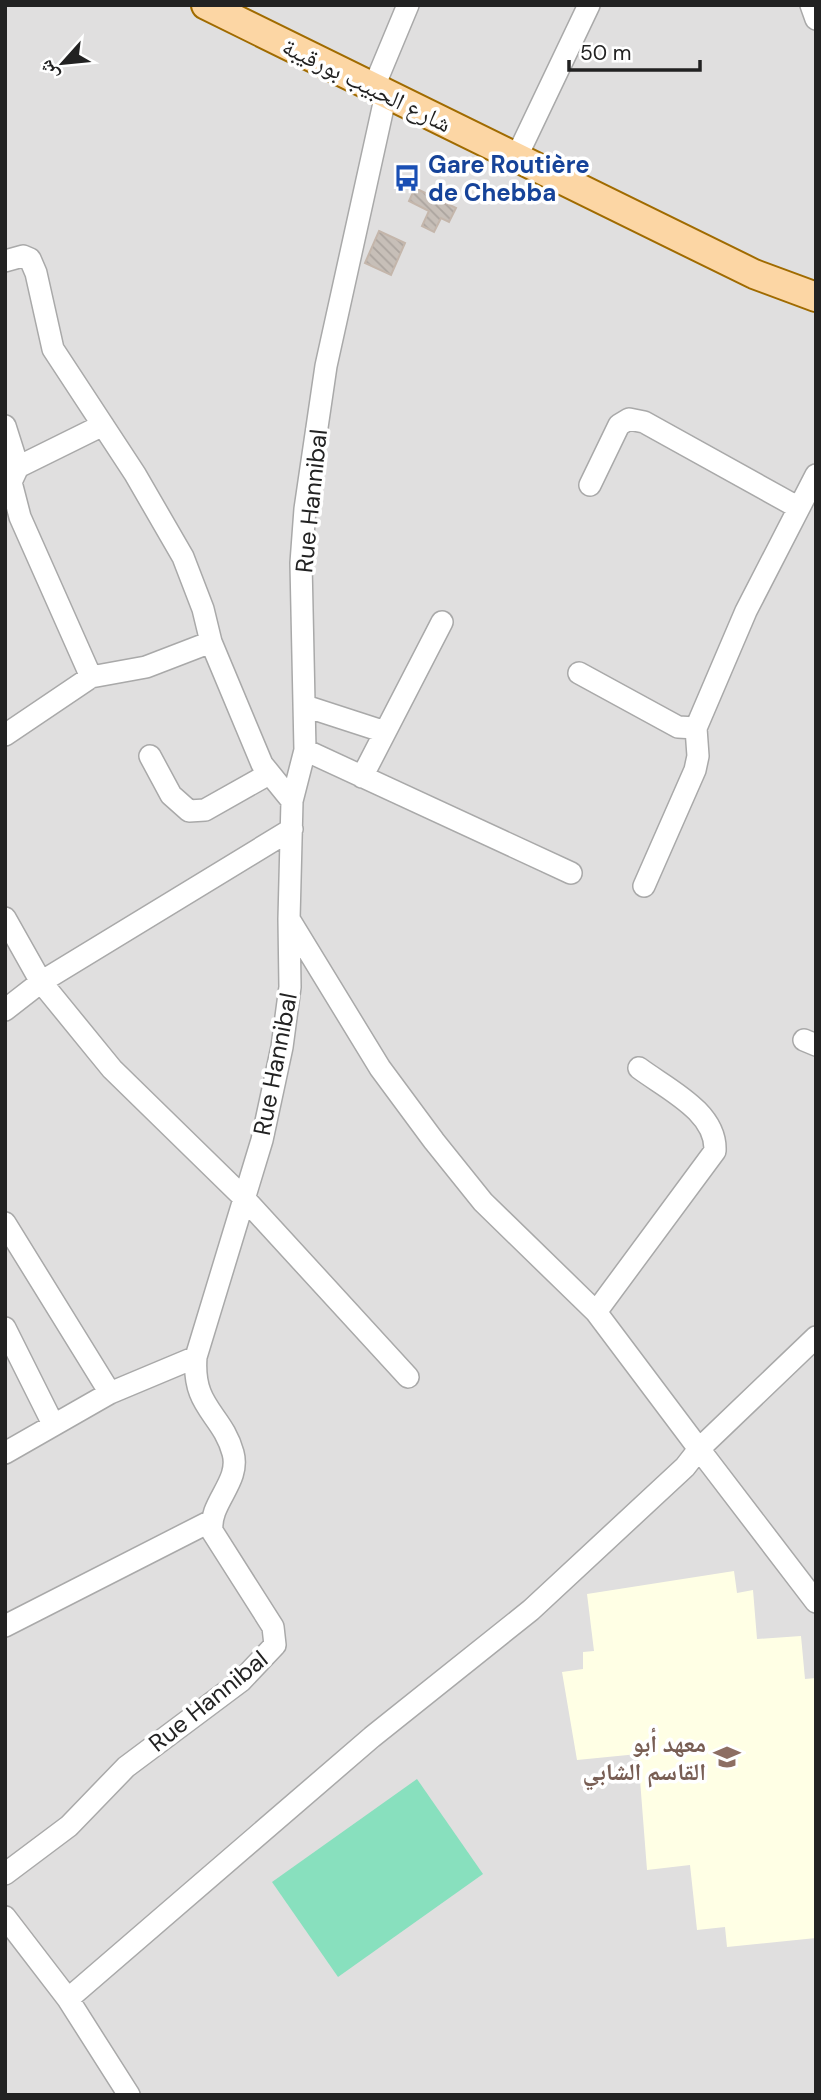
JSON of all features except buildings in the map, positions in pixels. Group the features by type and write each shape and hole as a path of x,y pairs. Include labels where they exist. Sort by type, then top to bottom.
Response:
{"main road":[{"name":"شارع الحبيب بورقيبة","path":"206,5 754,274 816,297"},
{"name":"شارع الحبيب بورقيبة","path":"754,274 816,319"}],"street":[{"name":"Rue Hannibal","path":"5,1874 69,1826 126,1768 242,1681 275,1645 273,1627 216,1537 211,1521 233,1476 233,1453 201,1400 194,1378 196,1357 262,1140 282,1046 290,987 292,801 305,750 301,564 305,509 326,366 379,92 408,5"},
{"path":"517,156 589,5"},
{"path":"811,5 816,19"},
{"path":"5,261 23,256 30,259 36,273 53,349 183,556 203,609 211,642 267,775 292,801"},
{"path":"590,485 619,425 629,419 644,422 799,508"},
{"path":"91,677 20,517 11,482 18,467 103,425"},
{"path":"5,426 18,467"},
{"path":"644,886 695,770 698,756 696,728 746,611 816,475"},
{"path":"362,777 442,622"},
{"path":"5,735 91,677 146,667 211,642"},
{"path":"579,673 678,727 696,728"},
{"path":"305,706 385,732"},
{"path":"305,750 571,873"},
{"path":"150,756 171,795 189,811 205,810 267,775"},
{"path":"5,1010 41,982 292,829"},
{"path":"5,918 41,982 112,1069 243,1197 408,1377"},
{"path":"289,919 380,1068 433,1141 483,1202 596,1312 816,1602"},
{"path":"596,1312 715,1151 715,1135 708,1121 639,1068"},
{"path":"5,1223 110,1394"},
{"path":"5,1328 53,1424"},
{"path":"68,1999 372,1737 531,1610 685,1467 699,1449 816,1337"},
{"path":"5,1453 110,1394 196,1357"},
{"path":"5,1626 211,1521"},
{"path":"8,1927 68,1999 129,2095"}],"shaded area":[{"path":"5,5 816,5 816,2095 5,2095"},
{"name":"معهد أبو القاسم الشابي","path":"734,1571 737,1593 753,1590 757,1639 801,1636 805,1679 816,1678 816,1938 727,1947 725,1927 697,1930 690,1865 647,1870 638,1754 577,1760 562,1672 583,1669 583,1652 594,1651 587,1594"}],"green space":[{"path":"417,1779 483,1874 338,1977 272,1882"}],"place":[{"name":"Gare Routière de Chebba","path":"407,178"},
{"name":"معهد أبو القاسم الشابي","path":"727,1757"}]}
